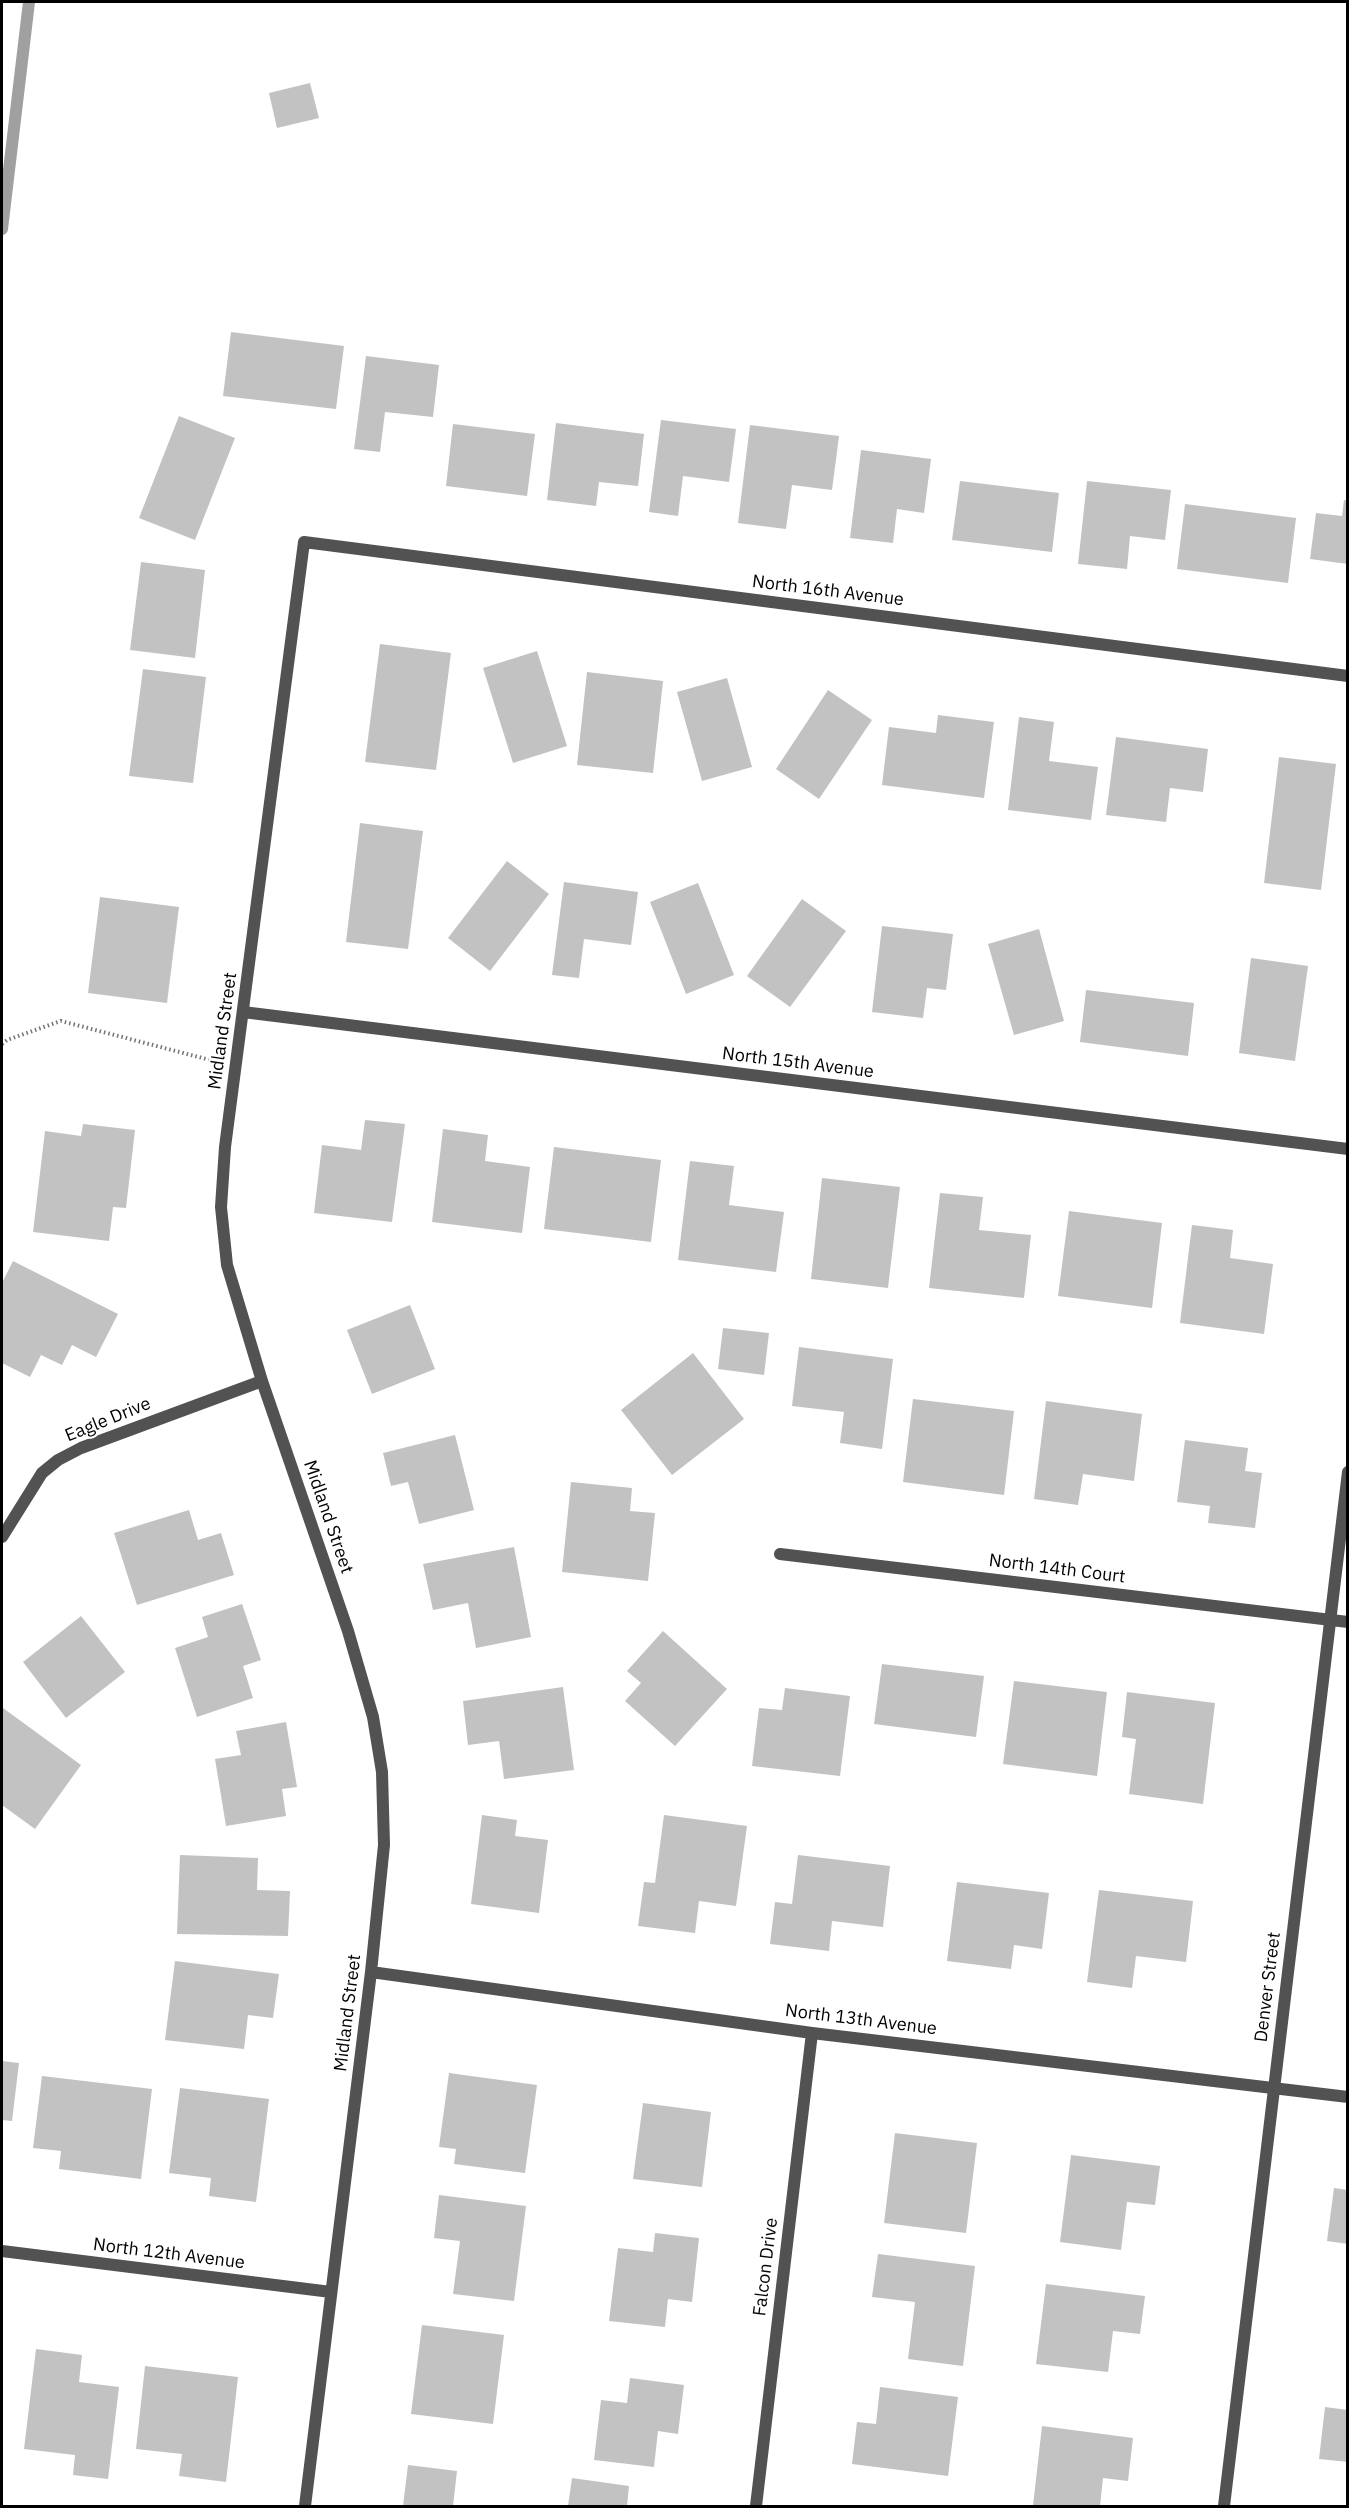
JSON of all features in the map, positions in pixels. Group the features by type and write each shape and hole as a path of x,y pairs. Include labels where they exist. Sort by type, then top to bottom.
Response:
{"street":[{"name":"North 16th Avenue","path":"304,542 1347,676"},
{"name":"Midland Street","path":"304,542 225,1147 221,1208 227,1265 262,1381 348,1631 373,1717 382,1772 384,1845 371,1972 305,2506"},
{"name":"North 15th Avenue","path":"243,1012 1347,1149"},
{"name":"Eagle Drive","path":"2,1537 42,1473 58,1460 81,1448 262,1381"},
{"name":"Denver Street","path":"1224,2506 1347,1472"},
{"name":"North 14th Court","path":"780,1554 1347,1622"},
{"name":"North 13th Avenue","path":"371,1972 812,2032 1347,2097"},
{"name":"Falcon Drive","path":"756,2506 812,2032"},
{"name":"North 12th Avenue","path":"2,2251 331,2292"}],"path":[{"path":"2,1044 7,1040 61,1021 236,1067"}],"building":[{"path":"310,83 319,118 277,128 269,93"},
{"path":"231,332 344,346 336,409 223,396"},
{"path":"366,356 439,365 433,417 385,412 380,452 354,449"},
{"path":"179,416 235,438 195,540 139,518"},
{"path":"661,420 736,429 729,482 683,476 678,516 649,512"},
{"path":"556,423 644,434 638,486 599,482 596,506 547,500"},
{"path":"453,424 535,434 527,496 446,486"},
{"path":"750,425 839,436 832,490 792,485 786,529 738,523"},
{"path":"861,450 931,459 924,513 897,509 893,543 850,538"},
{"path":"960,481 1059,493 1052,552 952,540"},
{"path":"1087,481 1171,490 1165,540 1130,536 1127,569 1078,564"},
{"path":"1344,500 1348,501 1348,564 1310,559 1316,513 1342,516"},
{"path":"1185,504 1296,518 1288,583 1177,569"},
{"path":"141,562 205,570 195,658 130,650"},
{"path":"380,644 451,653 436,770 365,762"},
{"path":"537,651 567,746 513,763 483,668"},
{"path":"143,669 206,677 193,783 129,776"},
{"path":"587,672 663,681 653,773 577,765"},
{"path":"727,678 752,767 702,781 677,692"},
{"path":"828,690 872,720 819,799 776,769"},
{"path":"938,715 994,722 984,798 882,785 889,727 936,733"},
{"path":"1019,717 1054,722 1049,761 1098,767 1091,820 1008,810"},
{"path":"1116,737 1208,749 1203,792 1170,788 1166,822 1106,815"},
{"path":"1279,757 1336,764 1321,890 1264,883"},
{"path":"360,823 423,831 408,949 346,942"},
{"path":"507,861 549,894 490,971 448,938"},
{"path":"564,882 638,892 631,945 584,939 579,978 552,975"},
{"path":"698,883 734,975 686,994 650,902"},
{"path":"100,897 179,907 167,1003 88,993"},
{"path":"802,899 846,931 790,1007 747,976"},
{"path":"882,926 953,934 946,990 927,988 923,1018 872,1012"},
{"path":"1039,929 1064,1021 1014,1035 988,944"},
{"path":"1251,958 1308,966 1295,1061 1239,1053"},
{"path":"1086,990 1194,1003 1188,1056 1080,1042"},
{"path":"365,1120 405,1124 392,1222 314,1213 322,1145 361,1150"},
{"path":"83,1124 135,1130 126,1208 113,1207 109,1241 33,1232 45,1131 81,1136"},
{"path":"443,1129 488,1135 485,1161 530,1167 522,1233 432,1222"},
{"path":"554,1147 661,1160 651,1242 544,1229"},
{"path":"690,1161 734,1166 729,1205 784,1212 776,1272 678,1260"},
{"path":"822,1178 900,1187 888,1288 811,1279"},
{"path":"940,1193 983,1197 979,1230 1031,1235 1024,1298 929,1288"},
{"path":"1069,1211 1162,1223 1152,1308 1058,1296"},
{"path":"1192,1225 1233,1230 1230,1258 1273,1264 1264,1334 1180,1323"},
{"path":"13,1261 118,1314 96,1357 72,1345 62,1365 41,1355 30,1377 2,1363 2,1283"},
{"path":"410,1305 435,1369 372,1394 347,1330"},
{"path":"723,1328 769,1333 764,1375 718,1369"},
{"path":"799,1347 893,1359 882,1449 840,1443 844,1412 792,1406"},
{"path":"693,1353 744,1419 672,1475 621,1410"},
{"path":"913,1399 1014,1411 1004,1495 903,1482"},
{"path":"1046,1401 1142,1414 1134,1481 1083,1474 1078,1505 1034,1499"},
{"path":"455,1435 474,1510 419,1524 408,1482 391,1486 383,1453"},
{"path":"1185,1440 1248,1448 1245,1471 1262,1473 1255,1528 1208,1523 1210,1506 1177,1502"},
{"path":"571,1482 632,1488 630,1511 655,1513 648,1581 562,1572"},
{"path":"189,1510 198,1540 221,1533 234,1575 137,1605 114,1533"},
{"path":"514,1547 531,1637 476,1648 468,1603 433,1610 423,1564"},
{"path":"242,1604 261,1660 243,1666 253,1698 197,1717 175,1648 208,1637 202,1617"},
{"path":"81,1616 125,1672 66,1718 23,1662"},
{"path":"663,1631 727,1689 675,1746 625,1701 641,1683 627,1671"},
{"path":"882,1664 984,1676 976,1737 874,1724"},
{"path":"1014,1681 1107,1692 1097,1776 1003,1764"},
{"path":"563,1687 574,1770 504,1779 499,1741 468,1745 463,1701"},
{"path":"785,1688 850,1696 840,1776 752,1766 759,1708 782,1710"},
{"path":"1127,1692 1215,1703 1203,1804 1129,1794 1136,1739 1122,1737"},
{"path":"3,1708 81,1765 35,1829 2,1805"},
{"path":"286,1722 297,1787 282,1789 286,1816 226,1826 215,1759 241,1755 236,1731"},
{"path":"482,1815 517,1820 515,1836 548,1840 539,1913 471,1904"},
{"path":"664,1815 747,1826 736,1906 699,1901 695,1933 638,1926 644,1882 655,1883"},
{"path":"180,1855 258,1858 257,1890 290,1891 288,1936 177,1934"},
{"path":"798,1855 890,1866 883,1927 832,1921 829,1951 770,1944 775,1902 792,1904"},
{"path":"957,1882 1049,1893 1042,1949 1014,1945 1011,1969 947,1961"},
{"path":"1099,1890 1193,1901 1186,1962 1136,1956 1132,1988 1087,1982"},
{"path":"175,1961 279,1974 273,2018 248,2015 244,2049 165,2040"},
{"path":"2,2061 19,2063 12,2121 2,2120"},
{"path":"449,2073 537,2085 525,2173 454,2164 456,2149 439,2147"},
{"path":"42,2076 152,2089 141,2179 59,2169 61,2151 33,2148"},
{"path":"180,2088 269,2099 256,2202 209,2196 211,2178 169,2173"},
{"path":"643,2103 711,2112 702,2187 633,2179"},
{"path":"895,2133 977,2143 966,2233 884,2223"},
{"path":"1071,2155 1160,2166 1155,2205 1127,2202 1121,2250 1060,2242"},
{"path":"1334,2188 1348,2190 1348,2244 1327,2241"},
{"path":"439,2195 526,2206 514,2301 453,2294 460,2241 434,2238"},
{"path":"655,2233 699,2238 692,2302 668,2299 665,2327 609,2321 618,2248 653,2252"},
{"path":"878,2254 975,2266 963,2366 908,2359 915,2302 872,2297"},
{"path":"1046,2284 1145,2296 1140,2334 1113,2331 1108,2372 1036,2364"},
{"path":"422,2325 504,2335 493,2424 411,2414"},
{"path":"36,2349 82,2355 79,2382 119,2387 108,2479 73,2475 75,2455 24,2449"},
{"path":"145,2366 238,2377 226,2482 179,2476 182,2454 136,2449"},
{"path":"630,2378 684,2385 678,2434 658,2431 654,2467 594,2460 601,2400 627,2403"},
{"path":"880,2387 958,2397 948,2476 852,2464 857,2422 876,2424"},
{"path":"1325,2407 1348,2410 1348,2462 1319,2459"},
{"path":"1042,2426 1133,2438 1128,2481 1103,2478 1100,2506 1033,2506"},
{"path":"408,2465 457,2471 453,2506 403,2506"},
{"path":"572,2478 629,2486 627,2506 568,2506"}],"waterway":[{"path":"2,229 29,2"}]}
